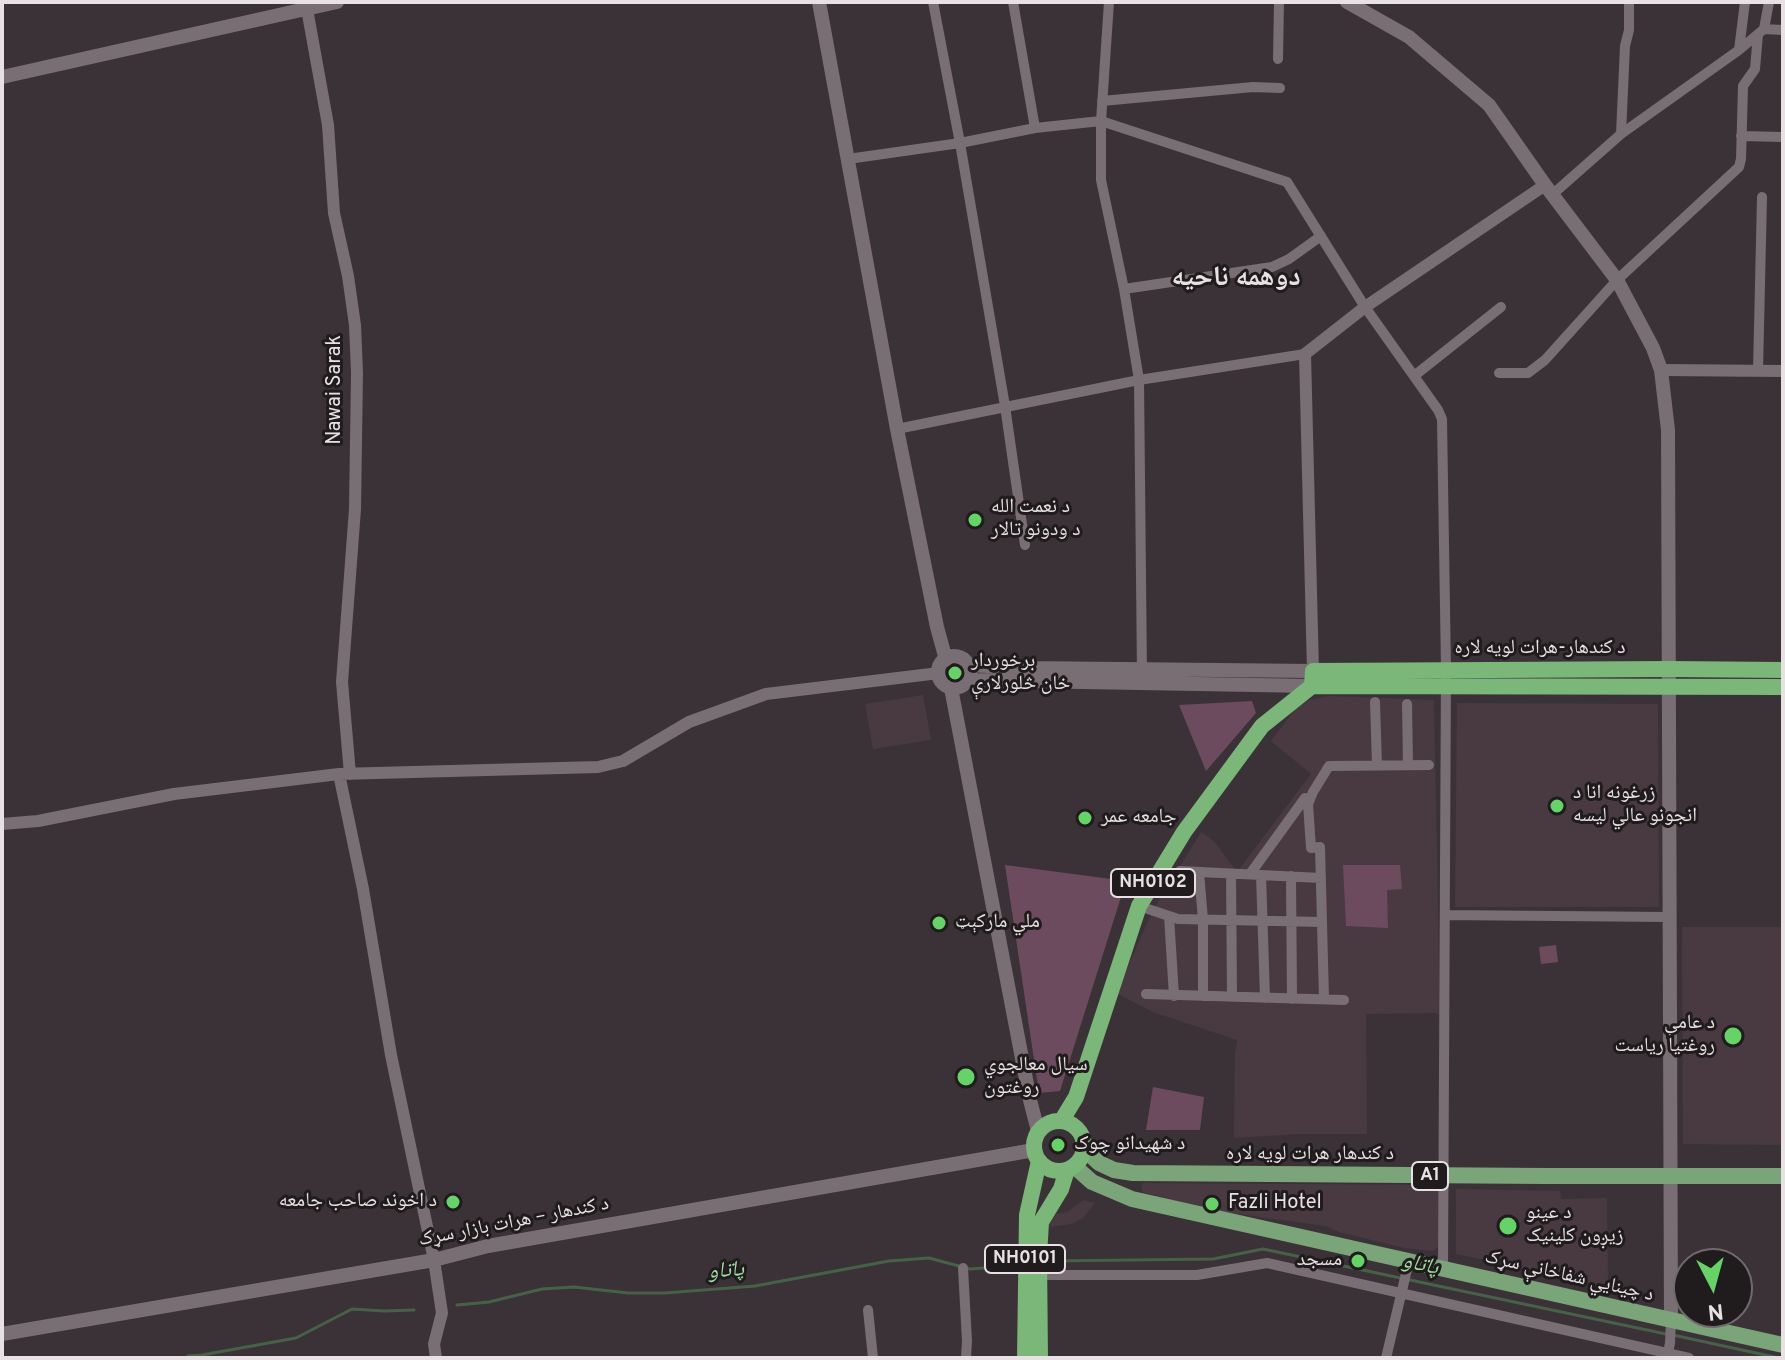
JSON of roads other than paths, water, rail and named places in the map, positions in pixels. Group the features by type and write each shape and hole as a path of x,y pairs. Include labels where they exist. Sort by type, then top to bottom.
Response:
{"highway":[{"name":"د کندهار-هرات لويه لاره","path":"1312,678 1668,677 1783,670"},
{"name":"د کندهار-هرات لويه لاره","path":"1668,677 1783,687"},
{"name":"NH0102","path":"1062,1120 1076,1097 1139,906 1184,832 1262,726 1312,678"},
{"path":"1062,1120 1079,1130 1084,1139 1084,1149 1082,1156 1070,1168 1051,1170 1036,1156 1035,1137 1045,1125 1062,1120"},
{"name":"NH0101","path":"1025,1358 1027,1215 1036,1156"},
{"name":"NH0101","path":"1040,1358 1041,1222 1070,1168"}],"main road":[{"path":"2,77 337,2"},
{"path":"819,2 897,429 937,627 942,682 951,688 961,686 968,672"},
{"path":"1347,2 1409,37 1489,105 1617,280 1653,348 1661,370 1668,430 1670,1341"},
{"path":"942,666 955,657 960,658 968,672"},
{"path":"968,672 1024,668 1142,677 1312,678"},
{"path":"951,688 1038,1131"},
{"name":"د کندهار هرات لویه لاره","path":"1084,1149 1106,1167 1133,1173 1783,1176"},
{"name":"د کندهار – هرات بازار سړک","path":"2,1334 434,1260 503,1243 1036,1156"},
{"name":"د چينايي شفاخانې سړک","path":"1070,1168 1092,1182 1132,1199 1408,1265 1443,1268 1670,1341 1783,1345"}],"street":[{"path":"933,2 1005,406 1025,545"},
{"path":"1013,2 1035,128"},
{"path":"1109,2 1101,121 1101,180 1139,380 1142,677"},
{"path":"1278,59 1279,2"},
{"path":"1621,134 1629,2"},
{"path":"1739,50 1745,2"},
{"path":"1499,373 1528,373 1545,360 1617,280 1734,174 1741,159 1743,86 1755,69 1769,2"},
{"name":"Nawai Sarak","path":"307,9 328,125 334,213 355,325 355,509 342,682 344,774 391,1055 434,1260 442,1313 434,1344 436,1358"},
{"path":"897,429 1139,380 1305,354 1365,307 1549,190 1761,32 1783,30"},
{"path":"1102,101 1253,87 1280,88"},
{"path":"848,159 960,143 1035,128 1101,121 1287,182 1365,307 1438,410 1442,419 1446,678 1443,1268"},
{"path":"1741,136 1783,137"},
{"path":"1758,371 1762,197"},
{"path":"1124,289 1272,267 1321,236"},
{"path":"1414,376 1501,307"},
{"path":"1305,354 1312,678"},
{"path":"1661,370 1783,371"},
{"path":"2,824 38,821 174,794 344,774 598,767 623,761 689,722 766,694 942,666"},
{"path":"1375,702 1377,765"},
{"path":"1407,704 1408,765"},
{"path":"1324,999 1320,847 1311,848 1308,804 1313,792 1329,766 1429,765"},
{"path":"1265,998 1263,921 1256,875 1305,798"},
{"path":"1180,871 1321,878"},
{"path":"1199,872 1203,920 1203,996"},
{"path":"1231,874 1232,997"},
{"path":"1291,876 1292,999"},
{"path":"1139,906 1178,919 1322,922"},
{"path":"1445,915 1668,917"},
{"path":"1169,916 1174,996"},
{"path":"1146,994 1344,1000"},
{"path":"1040,1275 1197,1275 1267,1263 1670,1341 1689,1358"},
{"path":"1386,1358 1408,1265"},
{"path":"963,1268 966,1358"},
{"path":"868,1310 873,1358"}],"waterway":[{"name":"پاتاو","path":"1050,1261 1213,1259 1263,1249 1666,1334"},
{"name":"پاتاو","path":"457,1305 489,1302 542,1289 574,1287 628,1293 665,1293 755,1286 889,1261 929,1258 970,1269 996,1267"},
{"path":"188,1356 296,1338 352,1309 414,1310"},
{"name":"پاتاو","path":"1673,1335 1779,1358"}],"place":[{"name":"د نعمت الله د ودونو تالار","path":"975,520"},
{"name":"برخوردار خان څلورلارې","path":"955,673"},
{"name":"زرغونه انا د انجونو عالي لیسه","path":"1557,806"},
{"name":"جامعه عمر","path":"1085,818"},
{"name":"ملي مارکېټ","path":"939,923"},
{"name":"د عامې روغتیا ریاست","path":"1733,1036"},
{"name":"سيال معالجوي روغتون","path":"966,1077"},
{"name":"د شهيدانو چوک","path":"1058,1145"},
{"name":"د اخوند صاحب جامعه","path":"453,1202"},
{"name":"Fazli Hotel","path":"1212,1204"},
{"name":"د عینو زیږون کلینیک","path":"1508,1226"},
{"name":"مسجد","path":"1358,1261"}],"district":[{"name":"دوهمه ناحیه","path":"1236,279"}]}
